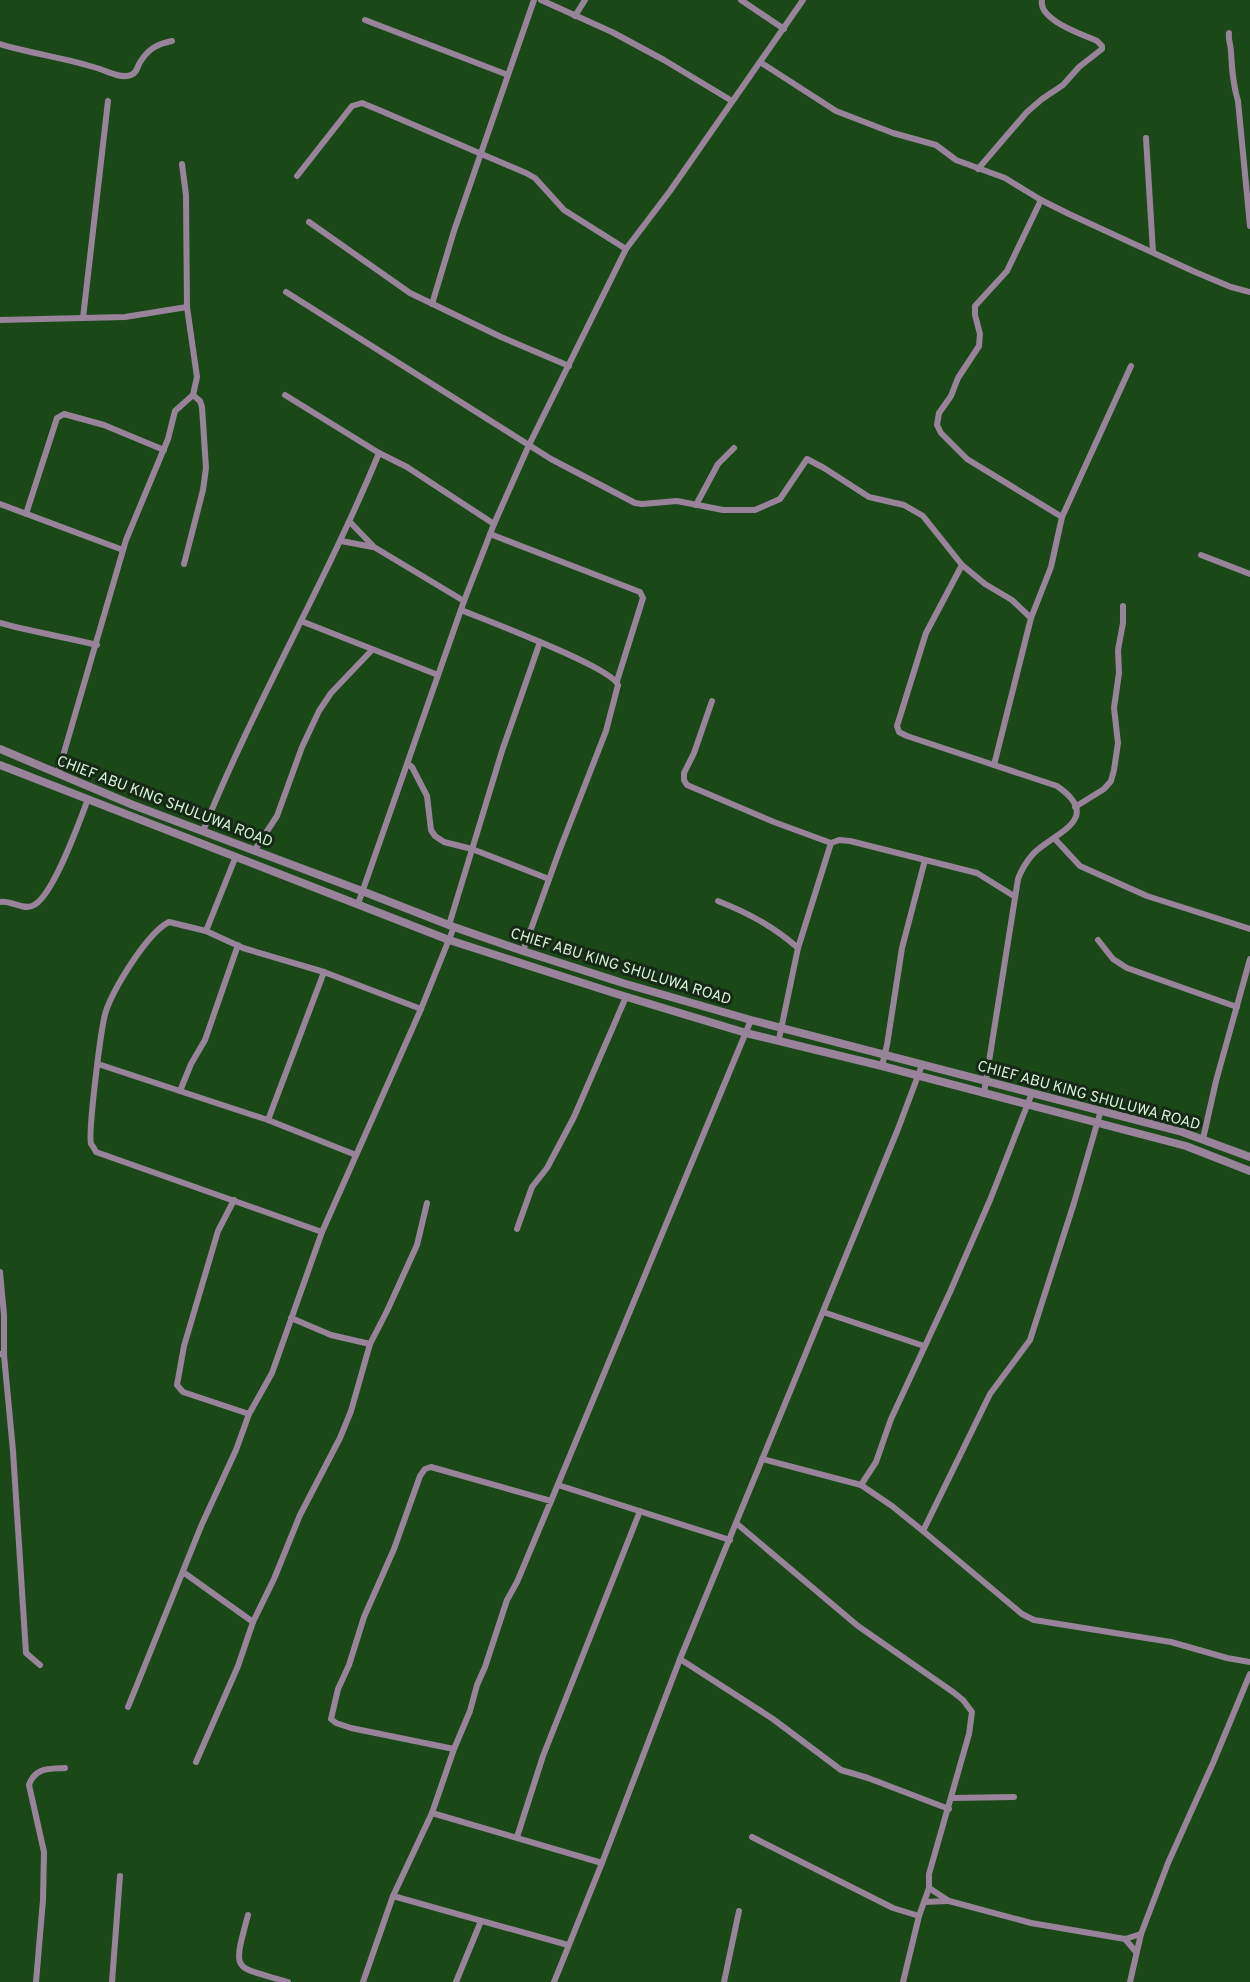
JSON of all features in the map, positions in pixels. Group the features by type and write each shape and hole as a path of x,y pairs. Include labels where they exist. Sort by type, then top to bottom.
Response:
{"street":[{"path":"432,304 454,231 534,0"},
{"path":"542,0 612,32 732,101"},
{"path":"575,16 585,0"},
{"path":"741,0 784,29"},
{"path":"358,904 464,601 529,445 626,249 670,191 803,0"},
{"path":"978,169 1027,112 1063,85 1079,67 1102,49 1097,41 1047,15 1041,7 1042,0"},
{"path":"365,20 508,75"},
{"path":"1229,33 1250,226"},
{"path":"0,46 70,60 128,76 135,73 153,46 172,41"},
{"path":"760,63 836,111 893,133 931,143 956,160 1005,178 1041,200 1204,276 1250,292"},
{"path":"83,318 108,101"},
{"path":"297,176 352,106 359,103 416,124 535,178 564,210 626,249"},
{"path":"1146,138 1153,252"},
{"path":"58,773 123,550 164,450 176,411 193,395 197,377 186,307 186,195 182,164"},
{"path":"1041,200 1007,271 975,306 980,334 979,346 939,413 937,424 941,433 967,459 1062,517"},
{"path":"309,222 410,292 569,366"},
{"path":"286,292 529,445 635,503 672,501 743,511 763,508 780,499 807,459 868,497 904,505 922,516 963,569 1012,600 1032,618"},
{"path":"0,320 125,317 186,307"},
{"path":"994,765 1032,618 1051,567 1062,517 1131,366"},
{"path":"184,564 203,490 206,468 202,407 200,401 193,395"},
{"path":"285,395 407,468 494,525"},
{"path":"26,514 57,418 64,414 104,425 164,450"},
{"path":"696,505 718,464 734,448"},
{"path":"203,831 245,733 341,541 379,453"},
{"path":"0,504 123,550"},
{"path":"350,522 374,547 464,601"},
{"path":"490,534 640,592 643,598 617,681 613,710 606,731 523,951"},
{"path":"341,541 374,547"},
{"path":"1201,555 1250,574"},
{"path":"963,569 926,633 897,726 899,732 1057,786 1071,798 1075,807 1073,821 1068,830 1034,853 1020,873 1014,896 984,1093"},
{"path":"1075,807 1104,789 1111,781 1114,770 1118,742 1114,708 1119,673 1118,650 1123,623 1123,606"},
{"path":"461,610 540,642 610,675 617,681"},
{"path":"301,621 438,675"},
{"path":"0,623 97,645"},
{"path":"128,1707 249,1414 272,1373 322,1232 422,1009 449,940 472,849 502,751 540,642"},
{"path":"254,850 277,816 302,747 319,711 331,693 372,650"},
{"path":"712,701 694,753 684,773 687,785 774,822 831,843 839,840 850,841 977,873 1014,896"},
{"name":"CHIEF ABU KING SHULUWA ROAD","path":"0,749 111,796 451,926 523,951 751,1020 1101,1110 1203,1139 1250,1157"},
{"path":"408,764 412,767 427,796 431,830 435,836 444,842 472,849 549,879"},
{"path":"0,765 449,940 746,1033 779,1039 1186,1146 1250,1171"},
{"path":"0,902 6,901 28,908 44,897 88,799"},
{"path":"1054,839 1080,866 1147,896 1250,929"},
{"path":"779,1039 798,948 831,843"},
{"path":"206,931 236,856"},
{"path":"882,1066 902,948 925,860"},
{"path":"718,901 778,930 798,948"},
{"path":"322,1232 96,1152 91,1145 90,1136 104,1014 109,1002 119,982 158,929 168,922 206,931 238,945 324,972 422,1009"},
{"path":"1098,940 1113,959 1127,968 1237,1007"},
{"path":"180,1091 191,1064 205,1040 238,945"},
{"path":"1203,1139 1216,1081 1249,971 1250,959"},
{"path":"268,1120 324,972"},
{"path":"517,1229 532,1187 547,1168 574,1118 626,997"},
{"path":"363,1982 393,1896 432,1813 507,1600 517,1582 558,1485 751,1020"},
{"path":"98,1064 268,1120 356,1155"},
{"path":"554,1982 680,1659 824,1312 922,1065"},
{"path":"861,1485 876,1462 891,1419 990,1200 1032,1093"},
{"path":"923,1531 990,1394 1030,1340 1101,1110"},
{"path":"234,1200 218,1231 184,1346 177,1385 183,1392 249,1414"},
{"path":"196,1762 300,1515 340,1438 351,1411 370,1344 417,1245 427,1203"},
{"path":"0,1272 4,1315 2,1355 17,1502 26,1653 40,1665"},
{"path":"824,1312 924,1346"},
{"path":"291,1318 331,1335 370,1344"},
{"path":"762,1459 861,1485 892,1506 1022,1614 1034,1620 1171,1642 1250,1662"},
{"path":"454,1749 351,1728 331,1719 338,1689 349,1665 364,1617 394,1549 420,1476 425,1469 437,1467 551,1501"},
{"path":"558,1485 730,1540"},
{"path":"517,1837 543,1756 640,1511"},
{"path":"736,1523 858,1626 953,1692 970,1707 972,1712 952,1798 929,1874 929,1888 919,1916 903,1982"},
{"path":"183,1572 253,1622"},
{"path":"680,1659 773,1719 841,1770 949,1809"},
{"path":"1130,1982 1141,1934 1168,1863 1250,1674"},
{"path":"36,1982 43,1900 44,1852 30,1785 33,1776 39,1771 65,1767"},
{"path":"952,1798 1014,1797"},
{"path":"432,1813 602,1863"},
{"path":"752,1837 893,1908 919,1916"},
{"path":"112,1982 120,1876"},
{"path":"929,1888 949,1901"},
{"path":"393,1896 568,1945"},
{"path":"924,1902 949,1901 1031,1923 1125,1939 1141,1934"},
{"path":"724,1982 739,1911"},
{"path":"248,1915 238,1957 242,1966 250,1972 288,1982"},
{"path":"456,1982 481,1921"},
{"path":"1125,1939 1136,1952"}]}
